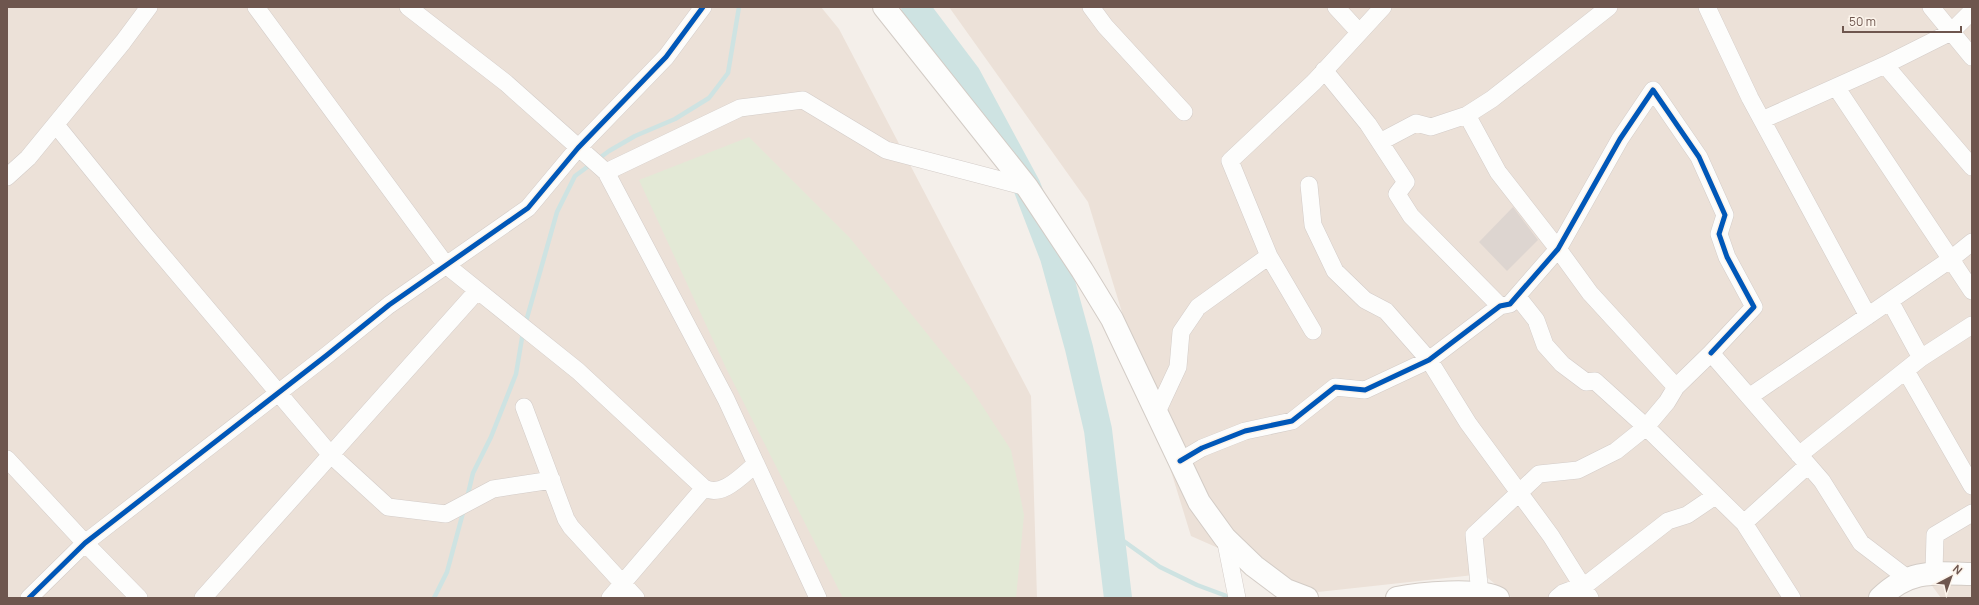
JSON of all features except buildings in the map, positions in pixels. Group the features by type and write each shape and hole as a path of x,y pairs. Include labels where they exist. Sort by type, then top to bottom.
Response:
{"main road":[{"path":"884,7 1027,187 1112,319 1199,502 1225,538 1254,566 1286,590 1307,598"},
{"path":"1880,598 1890,589 1907,578 1934,572 1972,574"},
{"path":"1397,598 1414,594 1489,596"}],"street":[{"path":"7,177 28,158 56,125 123,42 149,7"},
{"path":"256,7 446,265 578,371 704,488 710,491 721,490 756,464"},
{"path":"408,7 506,83 606,172 726,399 818,598"},
{"path":"29,598 85,543 279,393 389,305 528,208 578,148 666,57 703,7"},
{"path":"1091,7 1105,26 1184,112"},
{"path":"1336,7 1359,32"},
{"path":"1313,331 1269,256 1230,161 1260,134 1324,70 1383,7"},
{"path":"1380,142 1416,123 1431,127 1467,115 1492,99 1609,7"},
{"path":"1707,7 1762,120 1868,316"},
{"path":"1931,7 1972,57"},
{"path":"1762,120 1885,65 1951,32 1972,11"},
{"path":"1885,65 1972,168"},
{"path":"1324,70 1368,124 1406,182 1397,194 1411,216 1500,306"},
{"path":"1836,87 1972,291"},
{"path":"1180,462 1202,448 1244,431 1292,421 1335,387 1365,390 1429,360 1500,306 1510,304 1558,249 1620,138 1653,90 1699,157 1725,215 1719,234 1727,257 1742,288 1754,307 1711,353 1676,387 1668,402 1646,427 1616,451 1578,470 1539,474 1474,535 1489,596"},
{"path":"606,172 740,108 803,100 886,150 1027,187"},
{"path":"1467,115 1498,172 1558,249 1590,294 1676,387"},
{"path":"56,125 145,235 330,454 388,507 446,514 493,489 552,480"},
{"path":"1309,185 1313,225 1335,271 1365,300 1386,311 1429,360 1468,423 1551,536 1586,592"},
{"path":"1749,397 1951,259 1972,242"},
{"path":"1157,412 1178,368 1181,332 1198,307 1269,256"},
{"path":"203,598 477,290"},
{"path":"1517,296 1536,320 1545,345 1562,364 1586,382 1595,381 1646,427 1744,523 1792,598"},
{"path":"1890,301 1922,358"},
{"path":"1744,523 1804,460 1906,371 1922,358 1972,325"},
{"path":"1711,353 1822,481 1861,543 1907,578"},
{"path":"1906,371 1972,486"},
{"path":"524,407 566,519 571,527 623,582 636,598"},
{"path":"7,459 85,543 139,598"},
{"path":"610,598 704,488"},
{"path":"1586,592 1587,584 1668,520 1687,515 1715,496"},
{"path":"1934,572 1935,535 1972,513"},
{"path":"1225,538 1238,598"},
{"path":"1556,598 1563,593 1586,592"}],"shaded area":[{"path":"7,7 821,7 839,29 1031,396 1037,598 7,598"},
{"path":"949,7 1972,7 1972,598 1941,598 1930,583 1893,598 1512,598 1483,574 1318,592 1191,536 1088,202"}],"green space":[{"path":"749,137 850,238 970,387 1011,450 1024,515 1016,598 843,598 726,368 639,180"}],"waterway":[{"path":"525,325 557,212 575,176 609,151 635,136 675,119 709,98 728,73 739,7"},
{"path":"915,7 967,76 1027,187 1054,257 1079,348 1098,430 1118,598"},
{"path":"467,498 473,473 491,437 516,374 523,332"},
{"path":"434,598 447,572 464,509"},
{"path":"1111,532 1160,567 1197,585 1232,598"}],"cycle path":[{"path":"29,598 85,543 389,305 528,208 578,148 666,57 703,7"},
{"path":"1180,461 1202,448 1245,431 1292,421 1335,387 1365,390 1429,360 1500,306 1510,304 1558,249 1620,139 1653,90 1699,157 1725,215 1719,234 1727,257 1754,307 1711,353"}]}
